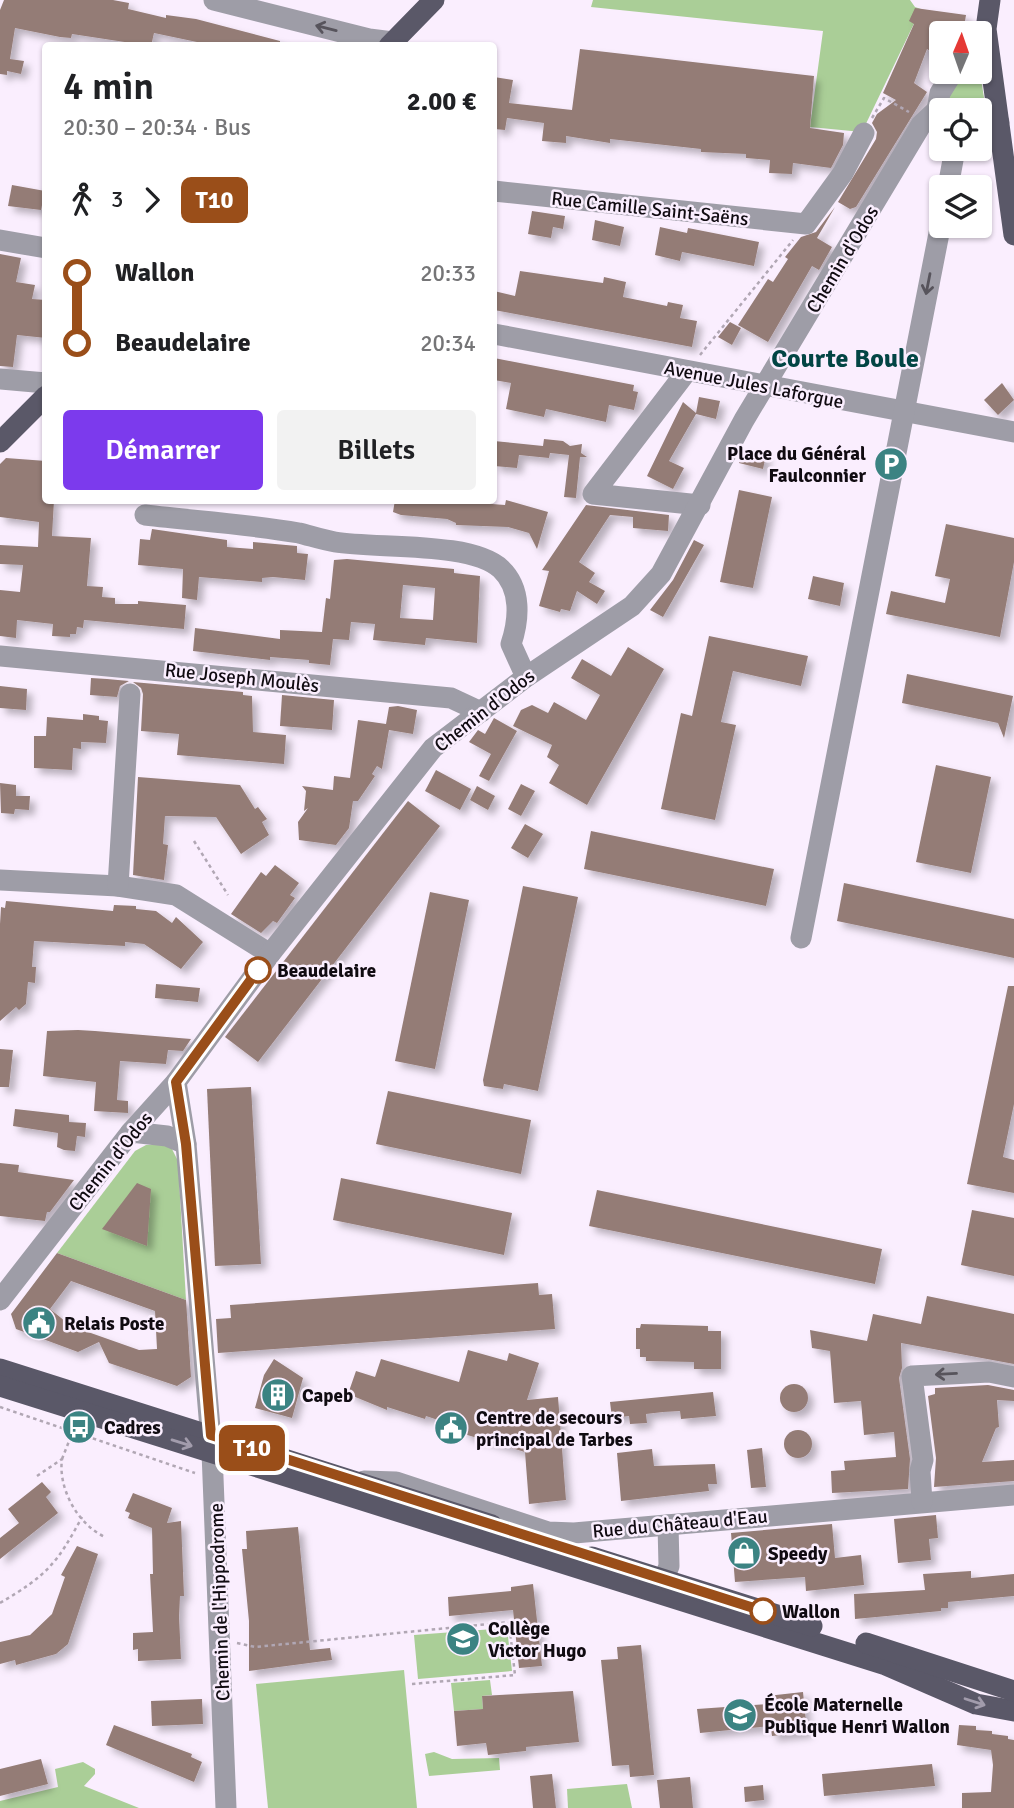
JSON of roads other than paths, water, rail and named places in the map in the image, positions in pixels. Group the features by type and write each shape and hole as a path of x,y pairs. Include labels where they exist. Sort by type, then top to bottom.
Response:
{"main road":[{"path":"393,42 434,0"},
{"path":"986,21 990,0"},
{"path":"992,134 1014,235"},
{"path":"0,442 42,400"},
{"path":"0,1369 212,1444 886,1665 976,1704 1014,1711"},
{"path":"0,1385 353,1480 1014,1690"}],"street":[{"path":"214,0 382,42"},
{"name":"Chemin d'Odos","path":"0,1300 131,1132 176,1082 270,954 433,748 526,677 632,607 646,593 661,574 744,420 929,124"},
{"name":"Rue Camille Saint-Saëns","path":"497,191 806,224 842,173 864,133"},
{"path":"801,938 938,238"},
{"path":"0,240 42,247"},
{"name":"Avenue Jules Laforgue","path":"497,335 1014,432"},
{"path":"687,371 593,494 699,505"},
{"path":"0,379 42,383"},
{"path":"145,515 298,533 335,542 465,552 492,562 502,570 516,597 518,615 511,644 526,677"},
{"name":"Rue Joseph Moulès","path":"0,656 451,698 481,712"},
{"path":"118,886 130,694"},
{"path":"0,880 118,886 176,895 212,915 270,954"},
{"name":"Chemin de l'Hippodrome","path":"176,1082 186,1144 212,1444 226,1808"},
{"path":"131,1132 167,1136 186,1144"},
{"path":"922,1502 920,1471 923,1460 912,1376 989,1372 1014,1377"},
{"name":"Rue du Château d'Eau","path":"353,1480 396,1482 548,1532 574,1533 1014,1494"},
{"path":"664,1579 669,1566 668,1525"}],"place":[{"name":"Place du Général Faulconnier","path":"891,464"},
{"name":"Beaudelaire","path":"258,970"},
{"name":"Relais Poste","path":"39,1323"},
{"name":"Capeb","path":"278,1395"},
{"name":"Cadres","path":"79,1427"},
{"name":"Centre de secours principal de Tarbes","path":"451,1428"},
{"name":"Speedy","path":"744,1553"},
{"name":"Wallon","path":"763,1611"},
{"name":"Collège Victor Hugo","path":"463,1639"},
{"name":"École Maternelle Publique Henri Wallon","path":"740,1715"}],"district":[{"name":"Courte Boule","path":"845,358"}]}
